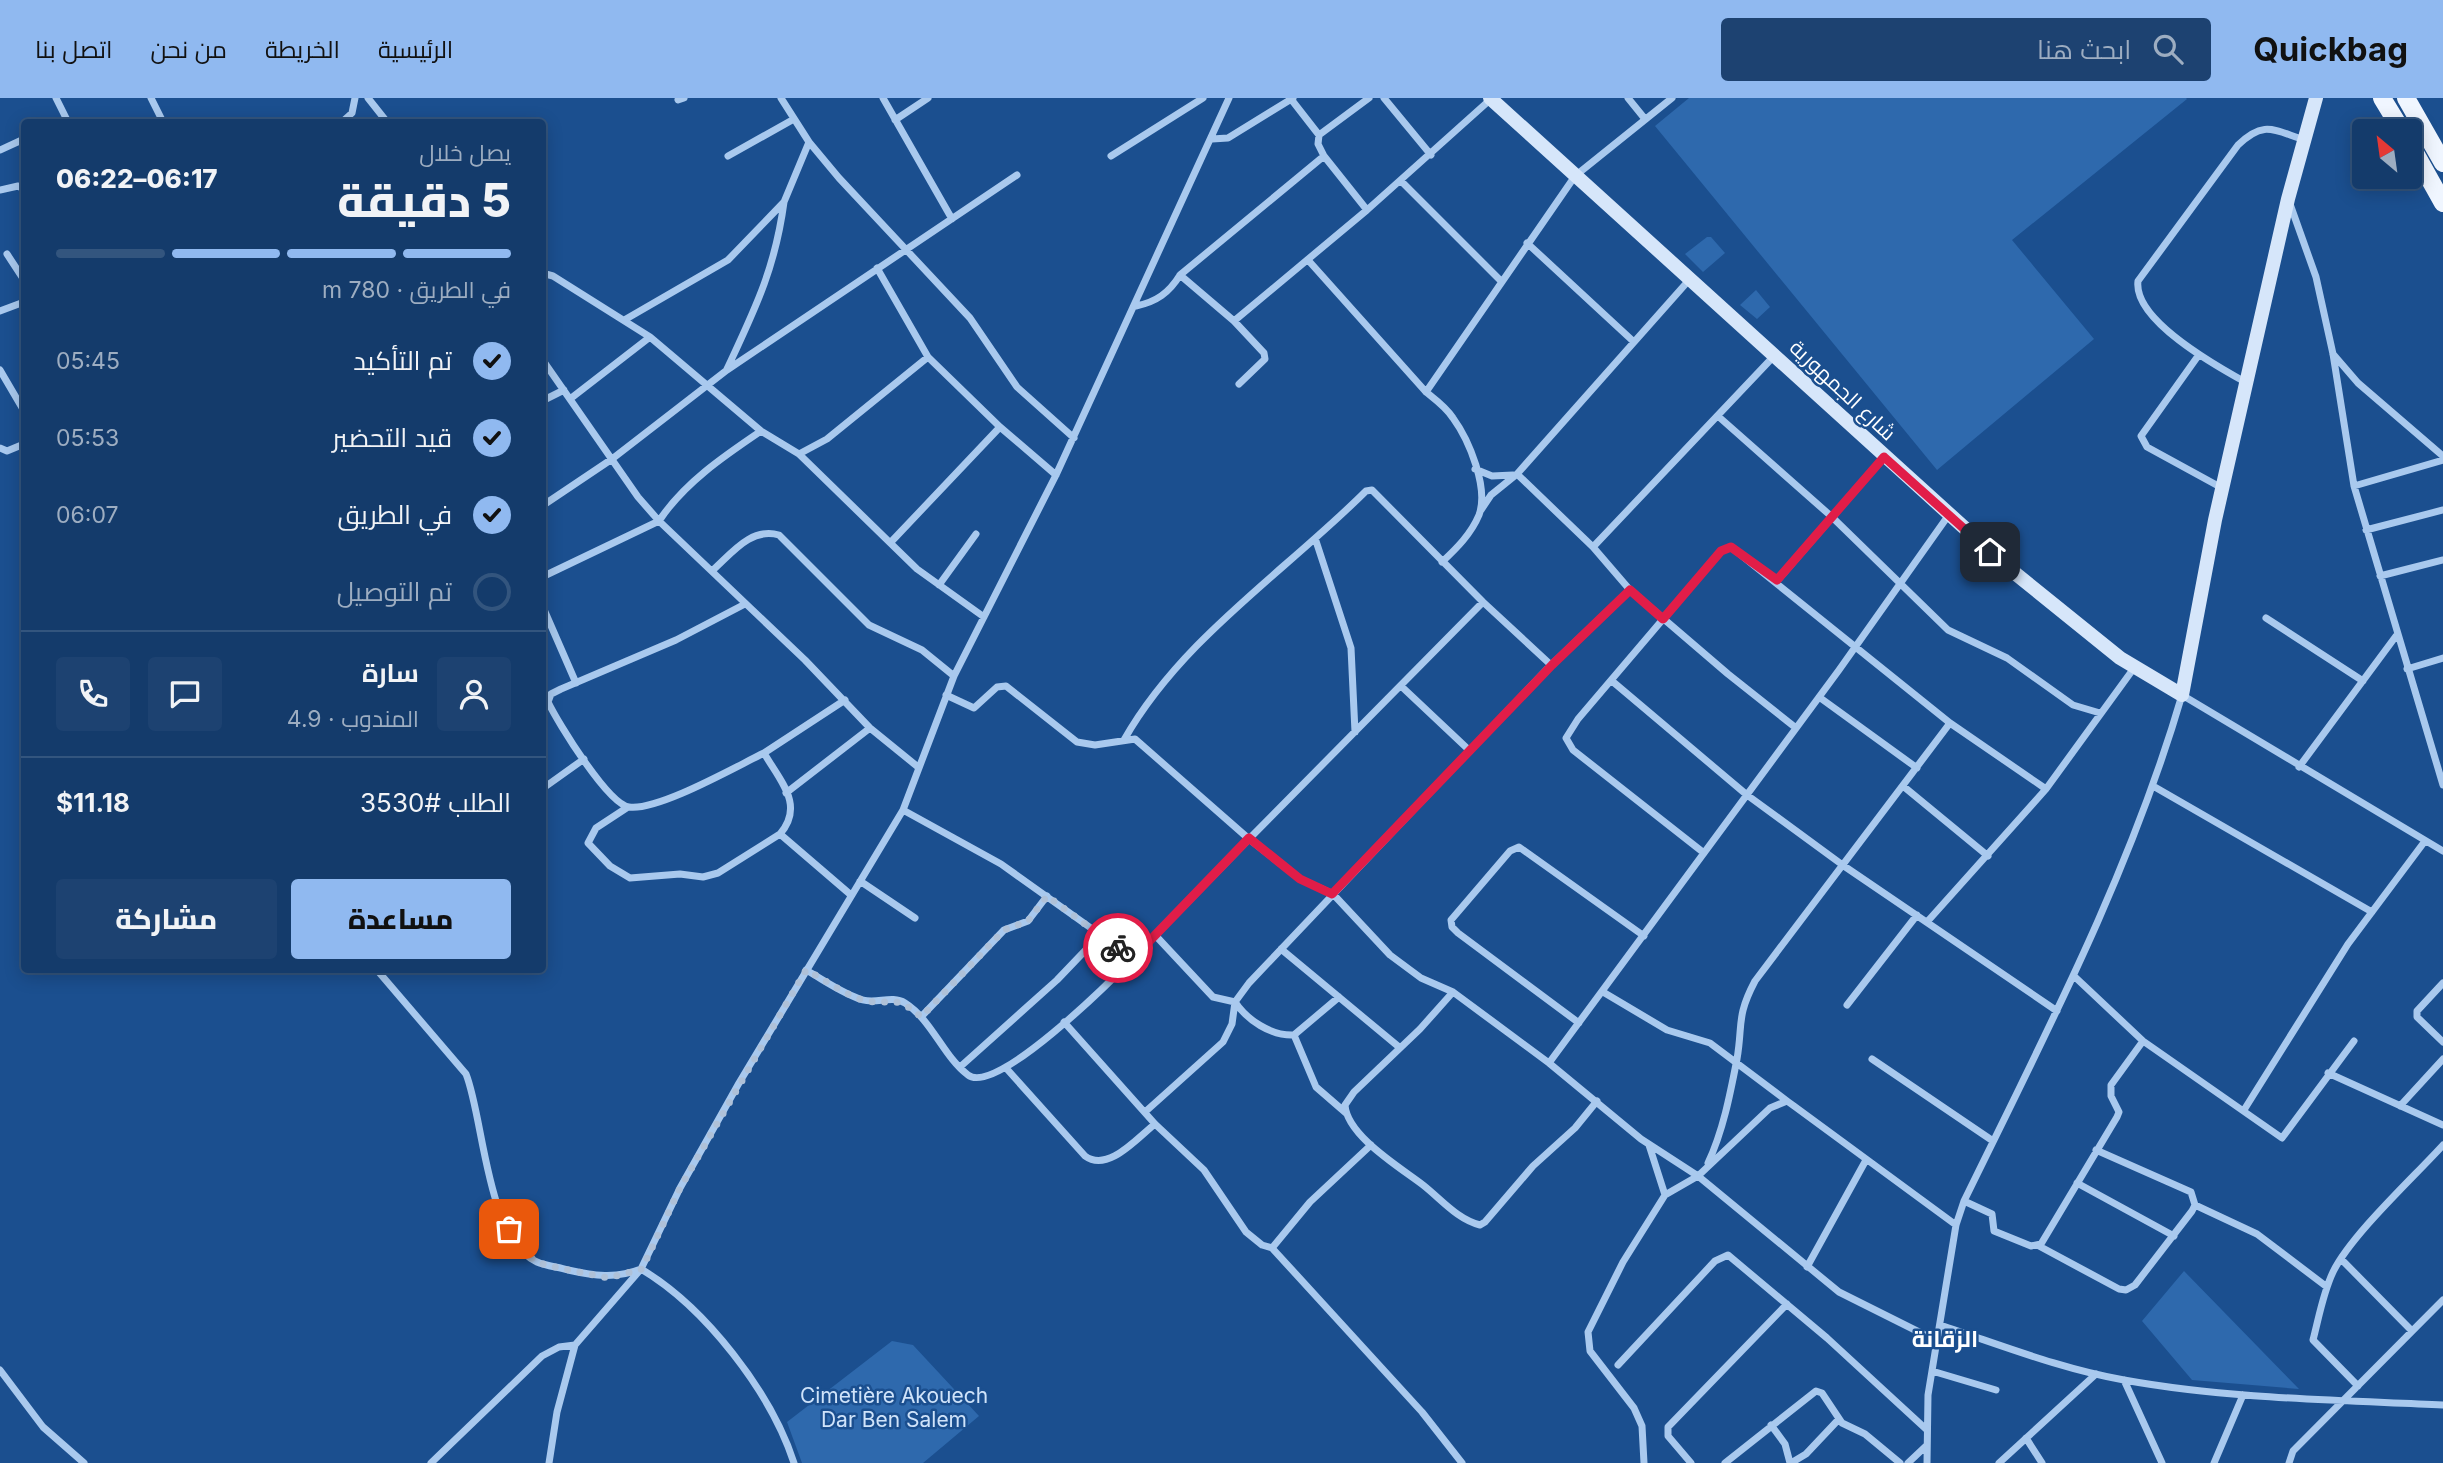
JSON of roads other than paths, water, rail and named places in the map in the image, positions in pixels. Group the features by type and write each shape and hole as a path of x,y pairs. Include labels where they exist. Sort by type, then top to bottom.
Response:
{"main road":[{"path":"2382,98 2395,119"},
{"path":"2406,98 2443,163"},
{"name":"شارع الجمهورية","path":"1490,99 1691,278 1948,516 2034,590 2134,668 2182,695"},
{"path":"2182,695 2222,488 2248,384 2288,199 2317,100"},
{"path":"2422,165 2443,203"},
{"path":"2151,677 2170,676 2189,661"}],"street":[{"path":"56,98 66,119"},
{"path":"345,119 352,113 355,98"},
{"path":"368,98 385,119"},
{"path":"781,98 809,142 839,178 970,318 1017,387 1074,438"},
{"path":"883,98 952,219"},
{"path":"895,120 928,98"},
{"path":"1111,156 1203,98"},
{"path":"549,1463 557,1412 575,1345 642,1269 680,1188 806,970 903,810 954,676 1074,438 1229,98"},
{"path":"1212,139 1228,138 1292,98 1319,135 1318,144 1324,156 1367,210"},
{"path":"1319,135 1369,98"},
{"path":"1384,98 1431,155"},
{"path":"1628,98 1645,119"},
{"path":"1426,391 1574,176 1672,98"},
{"path":"153,99 162,119"},
{"path":"1234,321 1431,155 1490,99"},
{"path":"728,156 794,119"},
{"path":"2248,384 2198,356 2141,305 2137,281 2214,176 2252,132 2268,128 2305,140"},
{"path":"0,150 21,140"},
{"path":"727,370 766,285 776,251 784,202 809,142"},
{"path":"1136,306 1150,303 1164,295 1180,275 1324,156"},
{"path":"546,503 612,459 727,370 1017,175"},
{"path":"1401,181 1501,281"},
{"path":"0,190 21,187"},
{"path":"2288,199 2316,277 2333,354 2354,485 2396,636 2443,785"},
{"path":"626,319 728,260 784,202"},
{"path":"1527,243 1634,342"},
{"path":"0,264 9,257 21,276"},
{"path":"1308,260 1426,391 1453,417 1475,469 1480,488 1479,514"},
{"path":"877,268 928,356 1000,427 1056,475"},
{"path":"546,274 626,319 650,337 709,384 761,431 799,454 917,569 984,617"},
{"path":"1180,275 1234,321 1264,352 1265,359 1239,384"},
{"path":"1442,562 1464,541 1491,495 1517,474 1691,278"},
{"path":"0,312 21,303"},
{"path":"570,399 650,337"},
{"path":"2333,354 2358,383 2443,458"},
{"path":"1593,547 1775,355"},
{"path":"799,454 827,439 928,356"},
{"path":"2198,356 2141,436 2147,447 2222,488"},
{"path":"546,365 659,521 713,570 870,728 918,767"},
{"path":"0,370 21,406"},
{"path":"546,399 564,390"},
{"path":"1719,417 1832,517 1956,635 2007,658 2073,705 2100,713"},
{"path":"891,541 1000,427"},
{"path":"546,575 659,521 668,506 720,458 761,431"},
{"path":"0,448 8,451 21,445"},
{"path":"1777,580 1884,457"},
{"path":"2354,485 2443,458"},
{"path":"1475,469 1492,477 1517,474"},
{"path":"1517,474 1593,547 1630,590 1796,728"},
{"path":"1124,740 1142,707 1187,657 1249,595 1316,541 1366,491 1372,490 1483,602 1552,665"},
{"path":"2367,530 2443,510"},
{"path":"1549,1063 1857,645 1948,516"},
{"path":"713,570 752,536 768,532 779,535 869,625 922,650 954,676"},
{"path":"939,584 976,534"},
{"path":"1316,541 1351,648 1355,733"},
{"path":"1704,853 1568,744 1568,731 1726,548 1736,548 1950,723 2046,789"},
{"path":"2380,576 2443,560"},
{"path":"1145,1112 1223,1042 1232,1024 1235,1002 1332,894 1552,665 1630,590"},
{"path":"806,970 859,999 873,1002 895,999 904,1002 921,1017 960,1067 974,1079 991,1077 1006,1069 1064,1022 1133,958 1483,602"},
{"path":"628,807 614,798 560,728 548,702 555,691 676,640 745,604"},
{"path":"546,614 576,683"},
{"path":"2266,618 2362,681"},
{"path":"2299,767 2396,636"},
{"path":"2407,669 2443,658"},
{"path":"1927,922 2046,789 2134,668"},
{"path":"1612,681 1747,795 1844,866 2057,1011"},
{"path":"946,695 974,708 997,687 1006,686 1077,742 1095,745 1124,740 1137,741 1290,873 1332,894 1390,955 1421,978 1453,992 1549,1063 1649,1145 1698,1176 1807,1267 1864,1306 1937,1341"},
{"path":"1401,686 1469,751"},
{"path":"1927,1463 1932,1371 1956,1225 1964,1201 2075,977 2154,786 2182,695 2443,851"},
{"path":"1819,697 1917,768"},
{"path":"764,753 786,793 792,814 780,834 708,877 680,874 631,878 610,866 588,843 596,828 628,807 656,803 764,753 845,700"},
{"path":"1705,1170 1719,1140 1736,1060 1738,1021 1749,992 1950,723"},
{"path":"786,793 870,728"},
{"path":"546,786 584,759"},
{"path":"1903,786 1988,856"},
{"path":"2154,786 2372,912"},
{"path":"903,810 1002,864 1133,958"},
{"path":"780,834 851,895"},
{"path":"2244,1110 2330,971 2424,841"},
{"path":"1579,1023 1458,933 1452,927 1451,920 1510,851 1519,847 1644,936"},
{"path":"860,881 915,918"},
{"path":"921,1017 1004,930 1028,921 1047,896"},
{"path":"1847,1005 1917,915"},
{"path":"960,1067 1057,980 1101,934"},
{"path":"1155,935 1213,997 1235,1002 1253,1022 1276,1033 1294,1035 1339,997"},
{"path":"1281,949 1399,1047"},
{"path":"380,973 466,1074 472,1090 485,1165 505,1220 526,1255 545,1265 608,1278 642,1269"},
{"path":"2075,977 2143,1041 2282,1138 2354,1041"},
{"path":"2443,983 2417,1011 2417,1017 2443,1042"},
{"path":"1346,1113 1348,1098 1453,992"},
{"path":"1603,992 1667,1030 1710,1043 1736,1060 1787,1101 1956,1225"},
{"path":"1064,1022 1156,1124 1213,1180 1247,1232 1262,1245 1272,1248 1329,1307 1462,1463"},
{"path":"1294,1035 1316,1087 1346,1113 1371,1145 1470,1223 1480,1225 1597,1101"},
{"path":"2039,1246 2048,1237 2119,1112 2111,1096 2111,1085 2143,1041"},
{"path":"1872,1059 1993,1141"},
{"path":"2400,1106 2443,1059"},
{"path":"1006,1069 1085,1156 1094,1162 1106,1161 1156,1124"},
{"path":"2328,1073 2443,1125"},
{"path":"1644,1463 1642,1426 1634,1408 1590,1351 1588,1332 1623,1262 1665,1195 1698,1176 1770,1108 1787,1101"},
{"path":"1272,1248 1310,1202 1371,1145"},
{"path":"1649,1145 1665,1195"},
{"path":"2358,1386 2313,1340 2327,1287 2341,1259 2443,1145"},
{"path":"1964,1201 1992,1214 1994,1231 2031,1246 2039,1246 2126,1290 2135,1285 2174,1236 2194,1205 2194,1197 2183,1187 2096,1150"},
{"path":"1807,1267 1866,1160"},
{"path":"2077,1184 2174,1236"},
{"path":"2194,1205 2257,1234 2327,1287"},
{"path":"1618,1365 1722,1256 1732,1257 1927,1430"},
{"path":"2341,1259 2412,1331"},
{"path":"642,1269 674,1292 710,1324 779,1427 794,1463"},
{"path":"2289,1463 2294,1451 2443,1300"},
{"path":"1691,1463 1668,1436 1668,1427 1787,1304"},
{"path":"1940,1325 2096,1374 2124,1380 2242,1395 2443,1405"},
{"path":"431,1463 542,1356 559,1347 575,1345"},
{"path":"0,1370 43,1427 84,1463"},
{"path":"1932,1371 1996,1390"},
{"path":"1999,1463 2096,1374"},
{"path":"2124,1380 2158,1461"},
{"path":"1725,1463 1816,1391 1822,1393 1839,1419 1865,1434 1900,1463"},
{"path":"2214,1463 2242,1395"},
{"path":"1771,1425 1785,1444 1791,1463 1806,1454 1839,1419"},
{"path":"2026,1438 2042,1463"},
{"path":"1908,1463 1926,1446"}],"district":[{"name":"الزقانة","path":"1945,1339"}],"park label":[{"name":"Cimetière Akouech Dar Ben Salem","path":"894,1407"}]}
